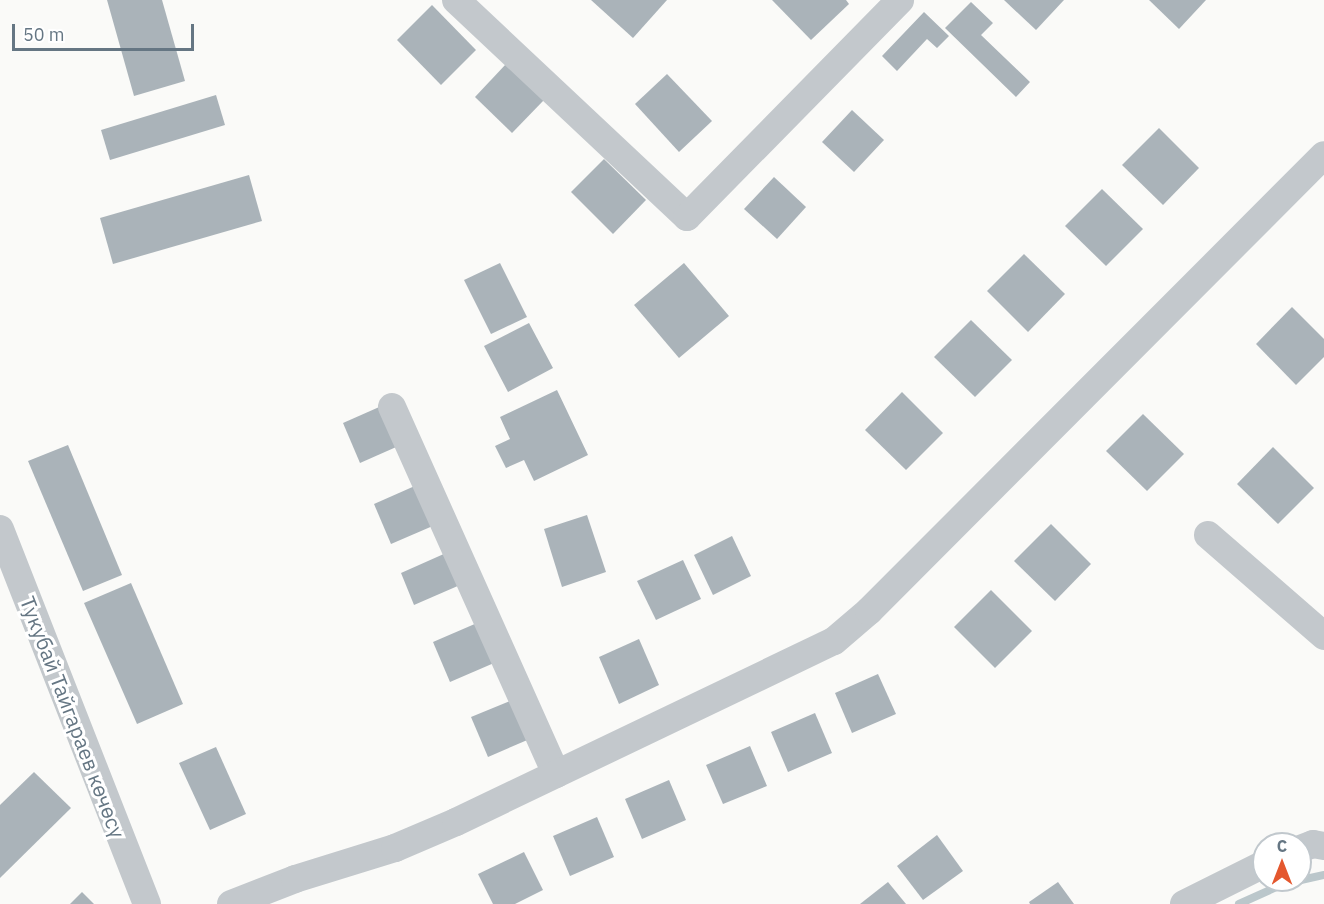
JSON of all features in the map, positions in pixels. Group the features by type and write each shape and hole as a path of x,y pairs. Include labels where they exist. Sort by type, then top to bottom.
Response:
{"street":[{"path":"456,0 687,217 900,0"},
{"path":"231,904 294,879 395,848 834,641 869,611 1324,155"},
{"path":"392,407 556,774"},
{"name":"Тукубай Тайгараев көчөсү","path":"0,529 147,904"},
{"path":"1208,535 1324,636"},
{"path":"1184,904 1252,870"}],"building":[{"path":"107,0 162,0 185,81 134,96"},
{"path":"591,0 667,0 633,38"},
{"path":"772,0 846,0 849,4 811,40"},
{"path":"1004,0 1064,0 1036,30"},
{"path":"1149,0 1206,0 1179,29"},
{"path":"971,2 993,23 981,35 1030,82 1016,97 945,28"},
{"path":"432,5 476,50 441,85 397,40"},
{"path":"924,12 949,36 937,48 927,39 897,71 882,56"},
{"path":"506,64 544,100 512,133 475,97"},
{"path":"667,74 712,121 679,152 635,104"},
{"path":"216,95 225,125 110,160 101,130"},
{"path":"852,110 884,140 854,172 822,142"},
{"path":"1159,128 1199,168 1163,205 1122,165"},
{"path":"604,159 646,200 613,234 571,192"},
{"path":"249,175 262,221 113,264 100,218"},
{"path":"774,177 806,207 777,239 744,209"},
{"path":"1102,189 1143,229 1106,266 1065,226"},
{"path":"1024,254 1065,294 1028,332 987,291"},
{"path":"500,263 527,317 491,334 464,280"},
{"path":"684,263 729,316 679,358 634,305"},
{"path":"1292,307 1324,339 1324,357 1296,385 1256,344"},
{"path":"971,320 1012,360 975,397 934,357"},
{"path":"529,323 553,368 508,392 484,346"},
{"path":"557,390 588,455 534,481 524,460 506,468 495,446 510,439 500,417"},
{"path":"902,392 943,433 906,470 865,430"},
{"path":"386,404 403,444 360,463 343,423"},
{"path":"1143,414 1184,454 1147,491 1106,451"},
{"path":"68,445 122,575 83,591 28,461"},
{"path":"1273,447 1314,488 1278,524 1237,484"},
{"path":"417,485 435,525 391,544 374,504"},
{"path":"587,515 606,572 562,587 544,529"},
{"path":"1051,524 1091,564 1055,601 1014,561"},
{"path":"732,536 751,576 713,595 694,555"},
{"path":"446,553 460,585 414,605 401,573"},
{"path":"683,560 701,599 656,620 637,581"},
{"path":"131,583 183,704 137,724 84,603"},
{"path":"991,590 1032,631 995,668 954,627"},
{"path":"477,623 494,663 450,682 433,642"},
{"path":"639,639 659,685 619,704 599,657"},
{"path":"878,674 896,714 852,733 835,693"},
{"path":"515,699 532,738 488,757 471,717"},
{"path":"815,713 832,753 788,772 771,732"},
{"path":"750,746 767,786 723,804 706,765"},
{"path":"216,747 246,814 210,830 179,763"},
{"path":"34,772 71,808 0,878 0,805"},
{"path":"669,780 686,820 642,839 625,799"},
{"path":"597,817 614,857 570,876 553,836"},
{"path":"937,835 963,871 923,900 897,866"},
{"path":"524,852 543,890 515,904 493,904 478,874"},
{"path":"888,882 906,904 860,904"},
{"path":"1058,882 1074,904 1030,904 1029,902"},
{"path":"82,892 94,904 70,904"}],"waterway":[{"path":"1239,904 1283,884 1324,875"}]}
